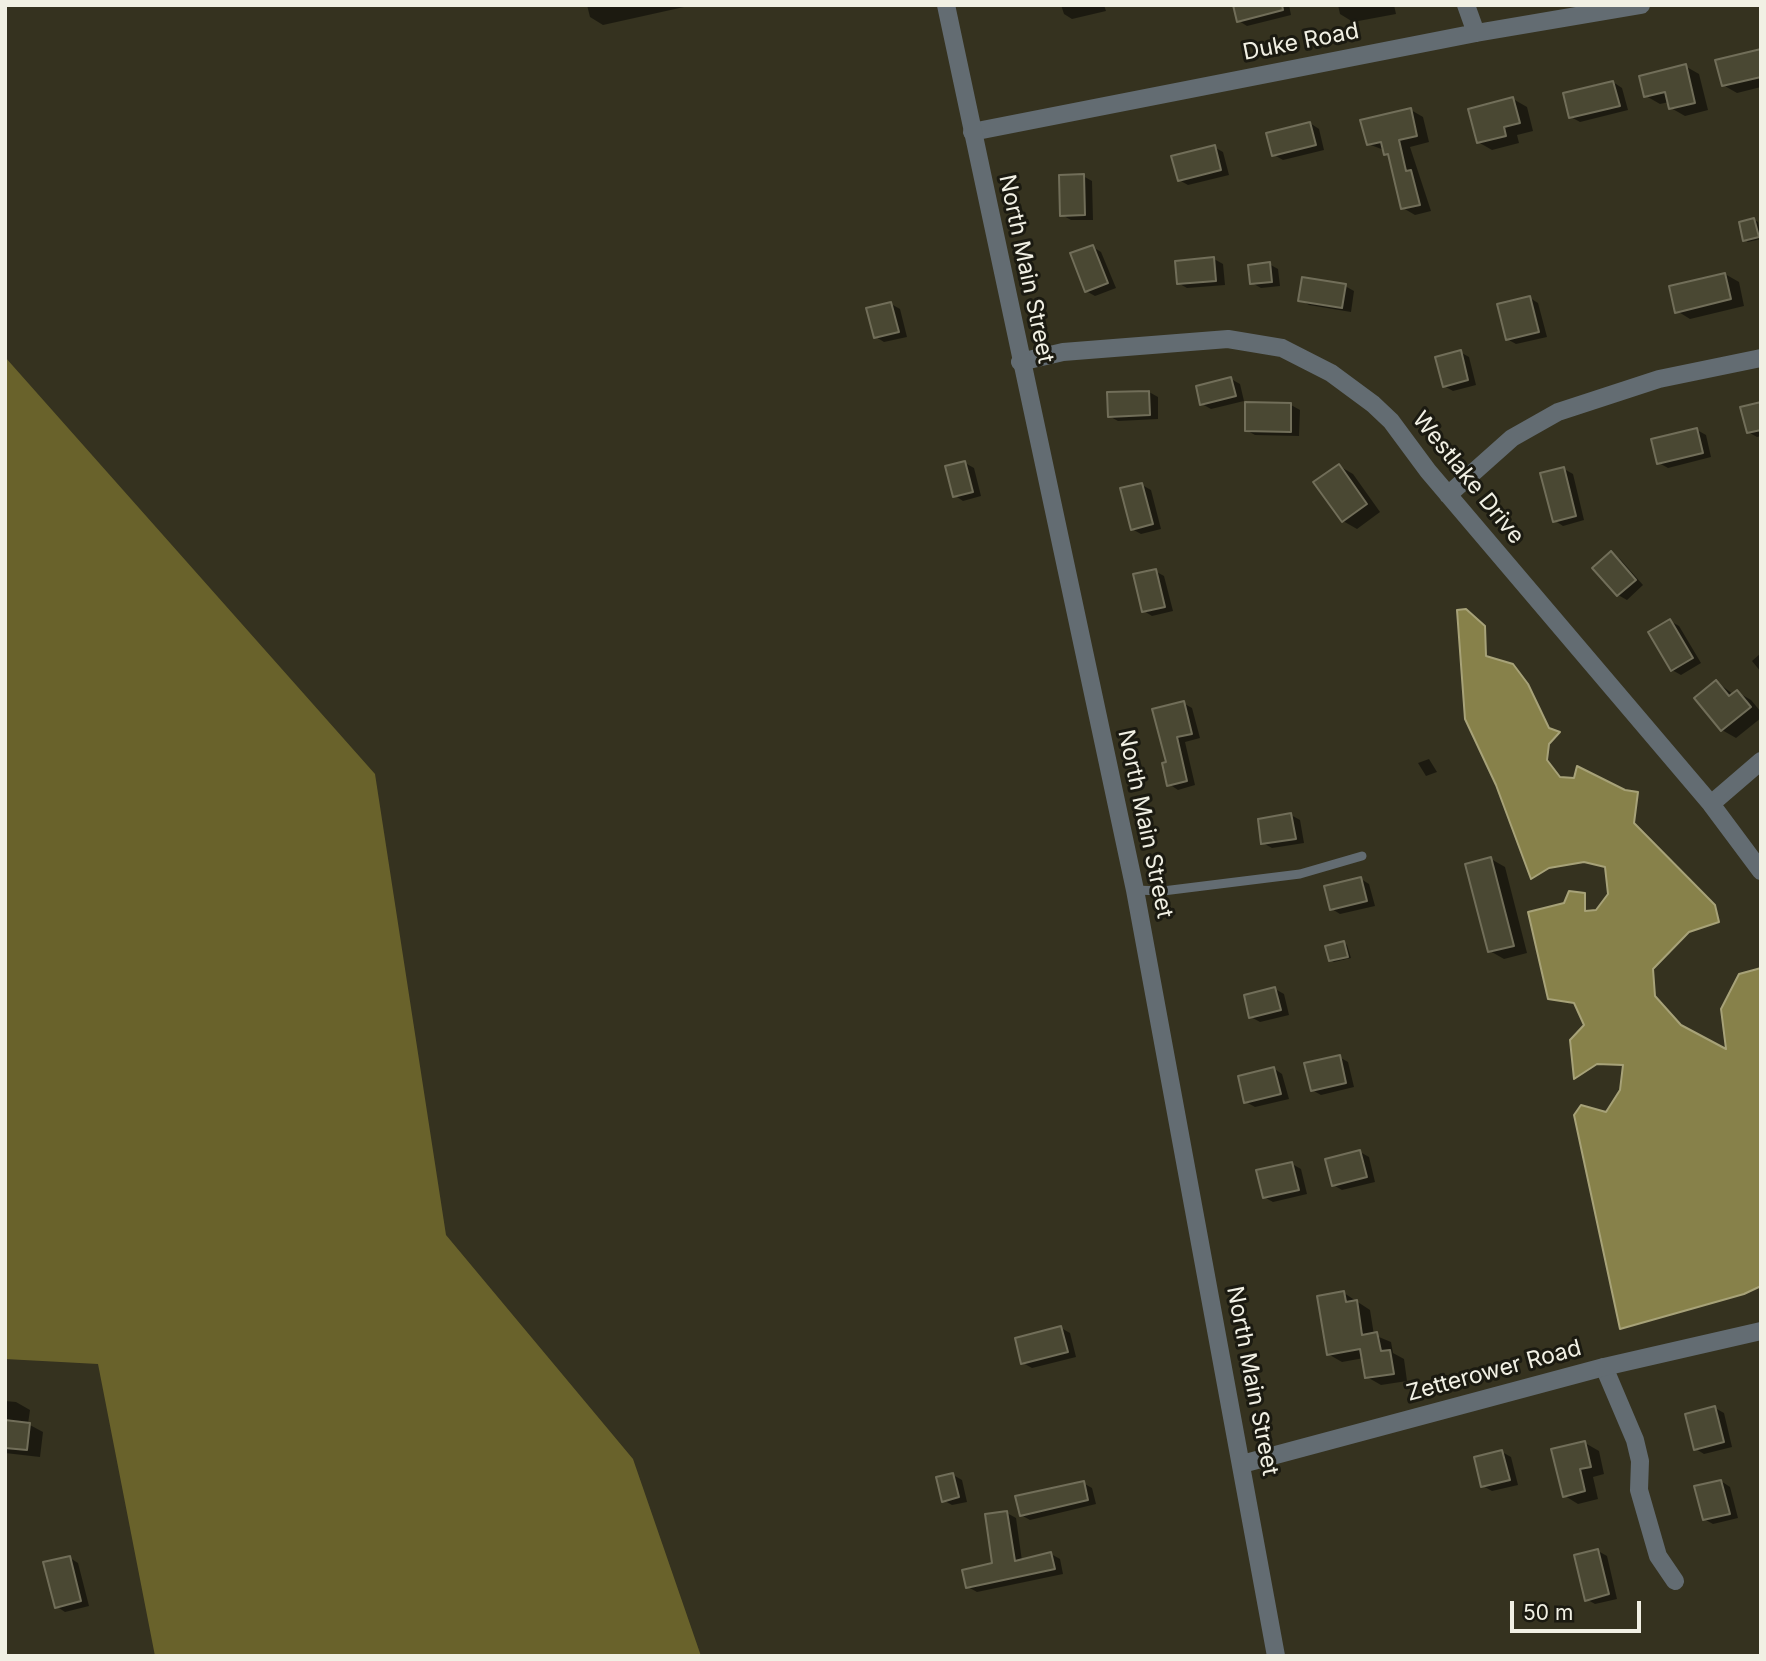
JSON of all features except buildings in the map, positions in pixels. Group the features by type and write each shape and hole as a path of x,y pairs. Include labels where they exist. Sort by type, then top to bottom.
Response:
{"street":[{"name":"North Main Street","path":"946,5 1020,362 1135,890 1276,1656"},
{"path":"1466,5 1476,33"},
{"name":"Duke Road","path":"972,132 1476,33 1641,5"},
{"name":"Westlake Drive","path":"1020,362 1063,352 1228,339 1282,348 1331,373 1373,404 1712,804 1761,871"},
{"path":"1448,495 1512,438 1558,412 1659,379 1761,358"},
{"path":"1712,804 1761,761"},
{"name":"Zetterower Road","path":"1242,1464 1604,1367 1761,1331"},
{"path":"1604,1367 1635,1440 1640,1461 1639,1490 1658,1556 1675,1581"}],"lane":[{"path":"1135,890 1163,891 1300,874 1362,856"}],"shaded area":[{"path":"5,357 375,774 446,1235 633,1459 701,1656 155,1656 98,1364 5,1359"},
{"path":"1466,609 1485,626 1486,656 1513,664 1528,684 1549,728 1560,732 1549,744 1547,760 1560,777 1574,778 1577,766 1625,790 1638,792 1634,823 1715,905 1719,922 1689,932 1653,969 1655,996 1681,1025 1726,1049 1721,1009 1739,974 1761,968 1761,1286 1744,1294 1620,1329 1574,1115 1581,1105 1606,1112 1620,1090 1623,1065 1597,1064 1574,1079 1570,1040 1584,1025 1574,1003 1548,999 1528,912 1564,903 1569,891 1585,893 1585,911 1596,910 1608,894 1605,867 1584,862 1549,868 1531,879 1496,785 1465,719 1457,610"}]}
